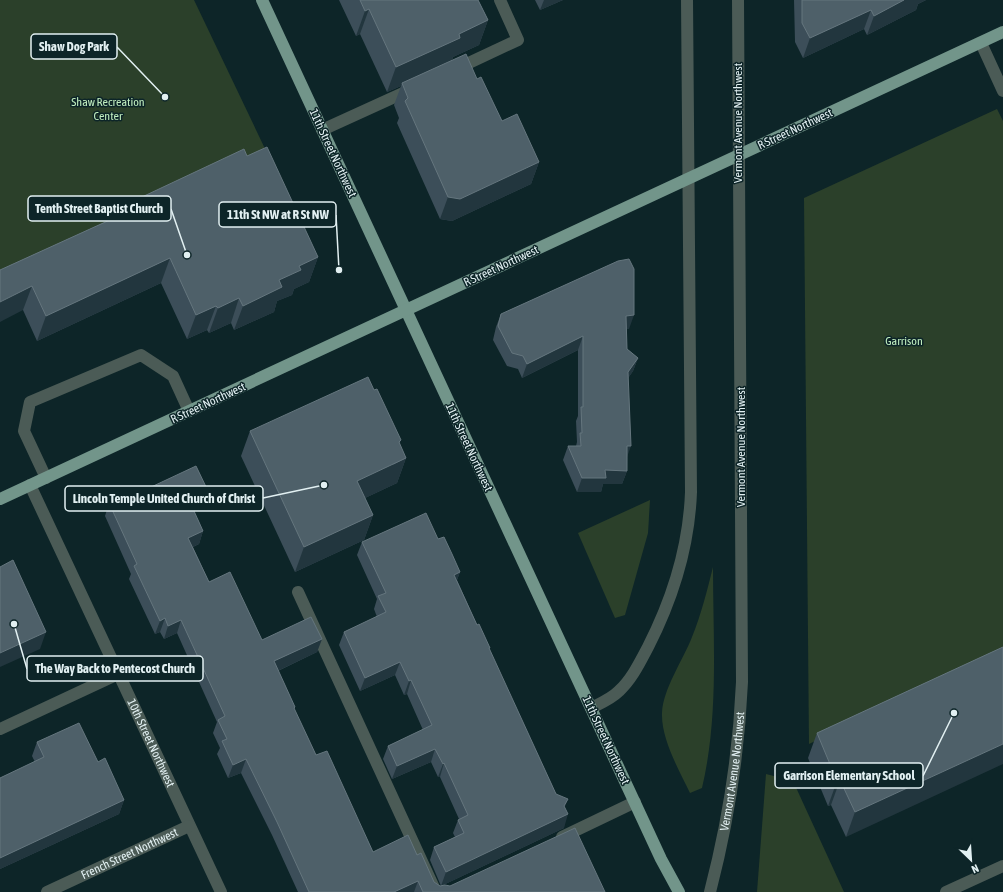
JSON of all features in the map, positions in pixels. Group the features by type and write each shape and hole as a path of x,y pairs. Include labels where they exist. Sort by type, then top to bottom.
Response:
{"main road":[{"name":"11th Street Northwest","path":"262,0 661,860 679,892"},
{"name":"R Street Northwest","path":"0,500 1003,32"}],"street":[{"path":"449,72 518,40 500,0"},
{"path":"591,708 614,696 621,689 639,664 672,593 679,572 687,538 692,492 687,0"},
{"name":"Vermont Avenue Northwest","path":"710,892 721,852 735,773 740,730 742,682 738,0"},
{"path":"981,43 1003,91"},
{"path":"322,130 421,85"},
{"path":"46,478 24,431 30,402 141,355 173,376 189,411"},
{"name":"10th Street Northwest","path":"30,486 221,892"},
{"path":"298,592 436,892"},
{"path":"0,729 118,674"},
{"path":"552,841 635,802"},
{"name":"French Street Northwest","path":"47,892 189,826"},
{"path":"946,892 1003,866"}],"green space":[{"name":"Shaw Recreation Center","path":"0,0 194,0 268,155 0,277"},
{"name":"Garrison","path":"997,109 1003,121 1003,651 809,744 804,198"},
{"path":"650,500 648,533 625,615 615,618 578,533"},
{"path":"713,567 714,678 711,733 702,788 690,793 676,764 664,733 662,713 666,694 692,637 698,620"},
{"path":"766,774 793,781 844,892 757,892"}],"building":[{"path":"360,0 478,0 488,20 459,34 460,38 396,67 369,9 365,11"},
{"path":"802,0 904,0 874,16 871,10 810,38 802,23"},
{"path":"466,54 477,79 481,77 502,121 517,114 539,162 460,199 448,197 405,101 408,98 402,83"},
{"path":"267,147 318,257 299,266 301,270 279,280 282,287 243,306 239,298 218,308 216,306 196,315 170,258 46,316 32,286 0,302 0,270 145,204 142,197 244,149 247,156"},
{"path":"629,259 634,269 634,315 626,316 627,349 638,358 628,372 631,446 627,446 627,471 605,470 606,478 582,478 568,446 581,446 581,407 583,407 583,336 527,364 523,356 512,353 498,326 501,314 618,261"},
{"path":"368,377 374,390 377,389 401,440 399,442 406,458 357,481 373,515 304,547 250,431"},
{"path":"196,466 208,491 189,500 203,531 188,538 209,582 230,572 262,640 311,617 322,639 274,661 316,755 327,751 373,852 408,835 417,855 421,853 434,882 440,886 450,886 575,828 605,892 423,892 418,881 394,892 309,892 246,759 233,765 222,741 227,739 218,720 225,716 181,620 168,626 165,618 160,621 134,566 137,564 109,503 130,493 132,496"},
{"path":"426,513 438,539 444,537 452,554 460,572 454,575 477,625 479,624 556,794 568,799 564,806 568,814 446,872 434,847 464,833 458,820 468,815 444,763 443,764 435,749 397,766 388,746 432,725 411,680 409,681 400,662 365,678 344,632 386,612 378,596 386,593 362,542"},
{"path":"13,560 46,632 0,653 0,567"},
{"path":"1003,647 1003,744 855,812 840,780 837,781 817,733"},
{"path":"79,723 98,762 105,758 124,800 0,858 0,778 44,757 37,742"}],"place":[{"name":"Shaw Dog Park","path":"165,97"},
{"name":"Tenth Street Baptist Church","path":"187,255"},
{"name":"11th St NW at R St NW","path":"339,270"},
{"name":"Lincoln Temple United Church of Christ","path":"324,485"},
{"name":"The Way Back to Pentecost Church","path":"14,624"},
{"name":"Garrison Elementary School","path":"954,713"}]}
